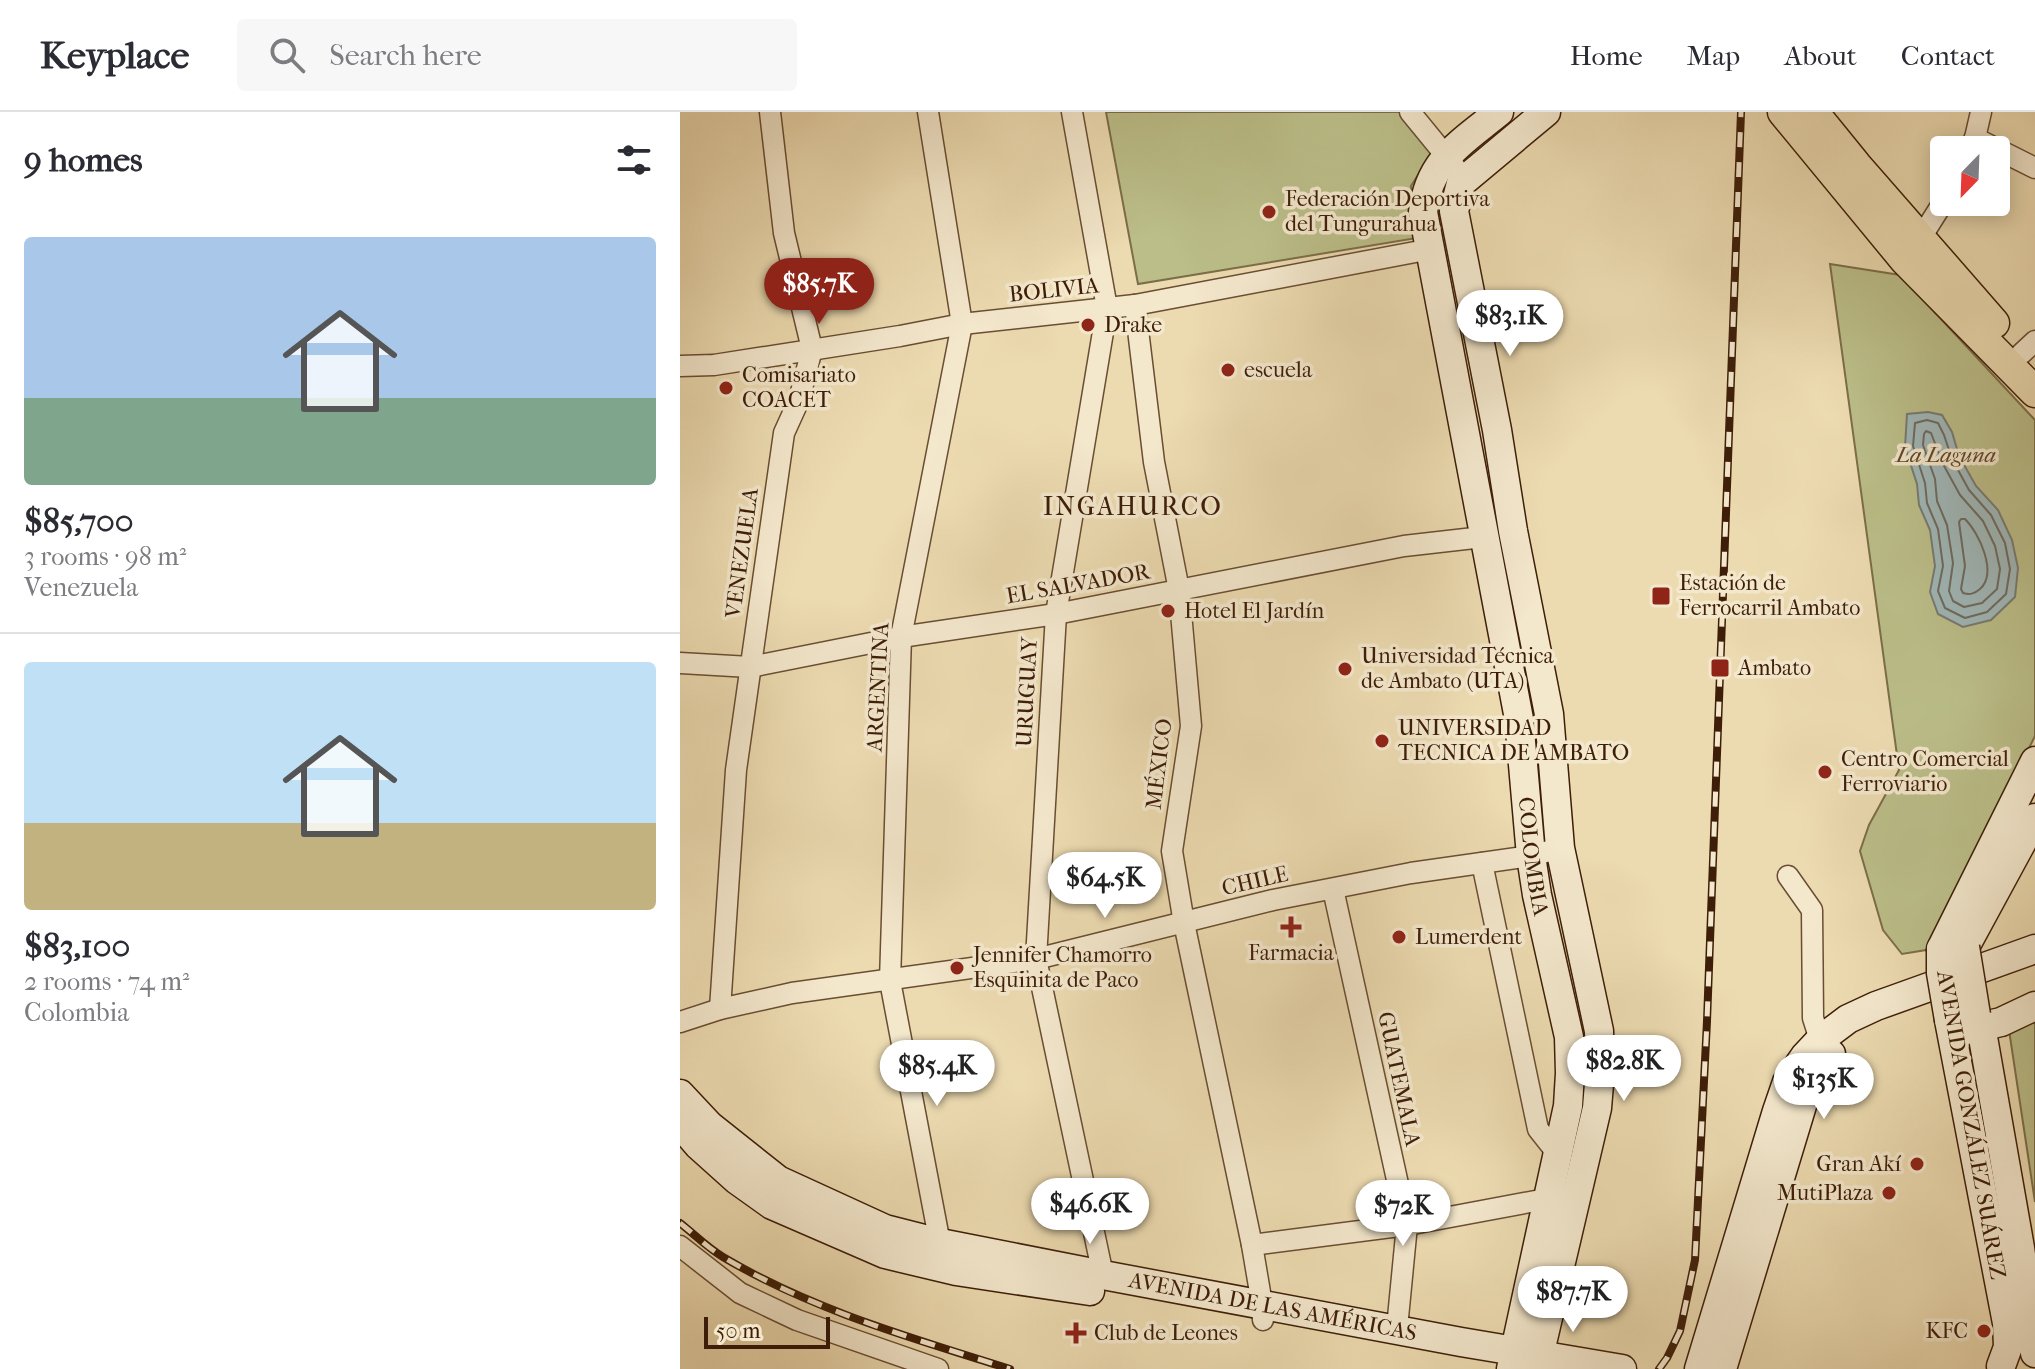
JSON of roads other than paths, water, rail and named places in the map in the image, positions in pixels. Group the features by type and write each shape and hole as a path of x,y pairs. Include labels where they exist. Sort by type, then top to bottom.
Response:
{"main road":[{"path":"1446,155 1499,112"},
{"path":"1465,179 1546,112"},
{"path":"1783,112 1913,250 2035,392"},
{"path":"1813,112 1913,250 2030,355"},
{"name":"COLOMBIA","path":"1446,155 1425,193 1423,212 1519,719 1537,895 1569,1037 1568,1106 1546,1199 1522,1363"},
{"name":"COLOMBIA","path":"1465,179 1461,183 1454,211 1549,714 1560,848 1599,1031 1597,1108 1522,1363"},
{"path":"1959,935 2035,761"},
{"path":"1959,935 2035,818"},
{"name":"AVENIDA GONZÁLEZ SUÁREZ","path":"1959,935 1941,973 1965,1024 2003,1228 2035,1353"},
{"path":"1722,1369 1740,1273 1774,1160 1787,1082 1805,1056 1848,1019 2035,949"},
{"path":"1774,1160 1818,1069 1836,1048 1854,1034 1918,1006 2035,966"},
{"path":"1965,1024 2001,1022 2035,1006"},
{"name":"AVENIDA DE LAS AMÉRICAS","path":"680,1094 710,1126 778,1180 942,1256 1262,1312 1397,1328 1522,1363"},
{"name":"AVENIDA DE LAS AMÉRICAS","path":"680,1124 737,1180 772,1205 885,1254 942,1256 1103,1275 1394,1342 1522,1363 1610,1367"},
{"name":"AVENIDA GONZÁLEZ SUÁREZ","path":"2003,1228 2007,1368"},
{"path":"1699,1369 1740,1273"},
{"path":"2034,1369 2035,1360"}],"street":[{"name":"VENEZUELA","path":"720,1009 736,770 750,667 784,433 799,400 812,349 784,233 770,112"},
{"name":"ARGENTINA","path":"928,112 962,324 901,637 890,981 942,1256"},
{"name":"URUGUAY","path":"1072,112 1107,308 1056,614 1036,959 1103,1275"},
{"path":"1410,112 1465,179"},
{"path":"1974,136 1981,112"},
{"path":"2010,158 2035,168"},
{"path":"1913,250 1935,216"},
{"name":"BOLIVIA","path":"680,366 714,365 962,324 1135,305 1431,249"},
{"name":"MÉXICO","path":"1135,305 1154,462 1179,590 1191,726 1172,851 1184,923 1252,1245 1262,1312"},
{"name":"EL SALVADOR","path":"680,663 750,667 901,637 1056,614 1404,546 1483,537"},
{"name":"CHILE","path":"680,1022 720,1009 792,993 1036,959 1273,900 1411,873 1531,856 1560,848"},
{"path":"1482,863 1538,1129 1557,1153"},
{"path":"1788,876 1812,910 1813,1018 1820,1040"},
{"name":"GUATEMALA","path":"1333,889 1407,1225 1397,1328"},
{"path":"1252,1245 1407,1225 1546,1199"},
{"path":"680,1246 740,1293 797,1320 938,1369"}],"water":[{"path":"1928,412 1942,415 1976,486 1998,510 2012,540 2018,568 2015,597 1991,620 1963,627 1938,614 1930,592 1935,566 1930,530 1919,505 1917,484 1905,447 1907,414"}],"railway":[{"path":"1659,1369 1680,1331 1695,1260 1707,1021 1741,112"},
{"path":"680,1223 723,1257 827,1308 1010,1369"}],"place":[{"name":"Federación Deportiva del Tungurahua","path":"1269,212"},
{"name":"Drake","path":"1088,325"},
{"name":"escuela","path":"1228,370"},
{"name":"Comisariato COACET","path":"726,388"},
{"name":"Estación de Ferrocarril Ambato","path":"1661,596"},
{"name":"Hotel El Jardín","path":"1168,611"},
{"name":"Ambato","path":"1720,668"},
{"name":"Universidad Técnica de Ambato (UTA)","path":"1345,669"},
{"name":"UNIVERSIDAD TECNICA DE AMBATO","path":"1382,741"},
{"name":"Centro Comercial Ferroviario","path":"1825,772"},
{"name":"Farmacia","path":"1291,927"},
{"name":"Lumerdent","path":"1399,937"},
{"name":"Jennifer Chamorro Esquinita de Paco","path":"957,968"},
{"name":"Gran Akí","path":"1917,1164"},
{"name":"MutiPlaza","path":"1889,1193"},
{"name":"KFC","path":"1984,1331"},
{"name":"Club de Leones","path":"1076,1333"}],"district":[{"name":"INGAHURCO","path":"1133,506"}],"park label":[{"name":"La Laguna","path":"1946,455"}]}
